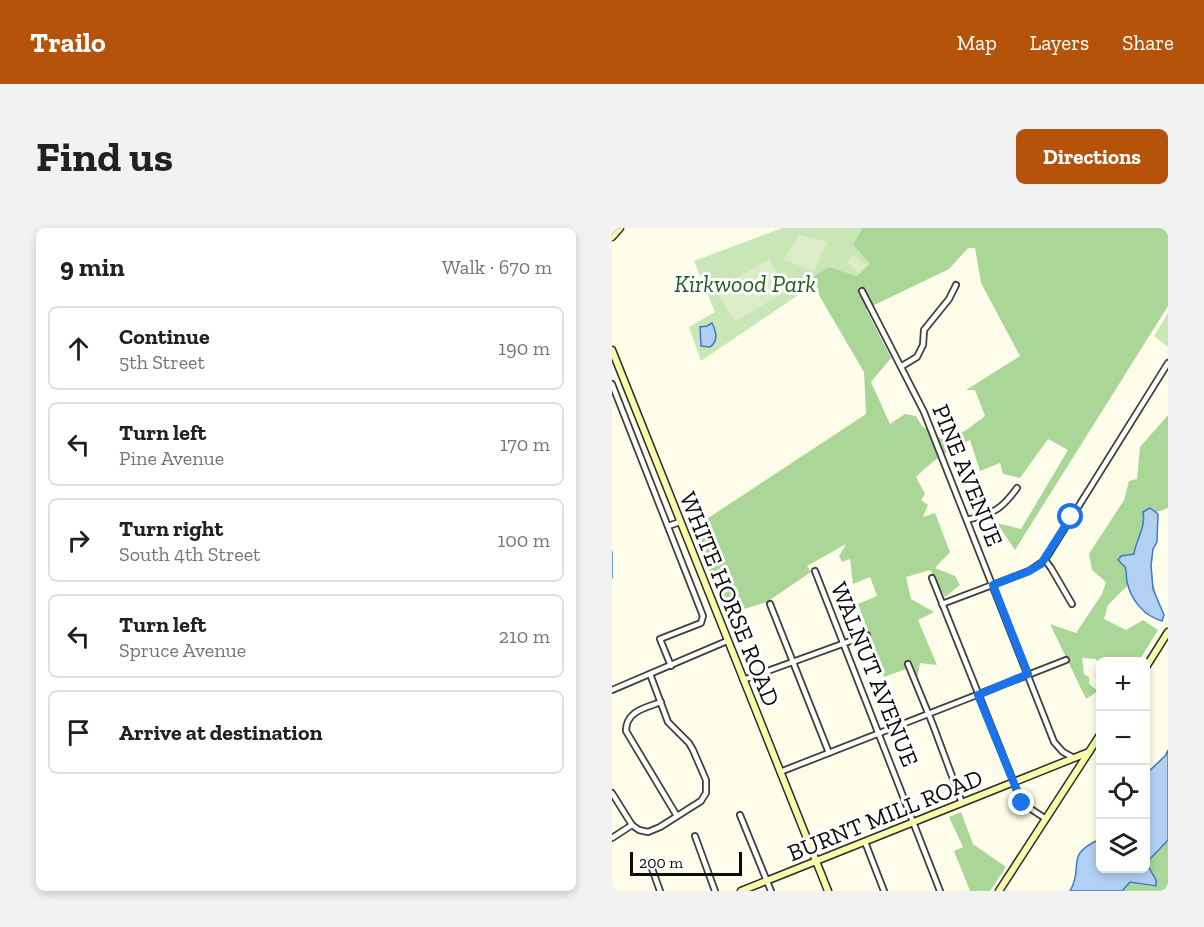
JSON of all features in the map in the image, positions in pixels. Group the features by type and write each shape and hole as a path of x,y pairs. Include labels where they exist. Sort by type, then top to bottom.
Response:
{"main road":[{"path":"612,237 620,228"},
{"name":"WHITE HORSE ROAD","path":"612,350 828,891"},
{"path":"1150,661 1168,632"},
{"path":"999,891 1096,742"},
{"name":"BURNT MILL ROAD","path":"741,891 1089,752"}],"street":[{"path":"902,366 917,357 923,345 924,330 949,299 956,285"},
{"name":"PINE AVENUE","path":"862,291 924,412 1054,742 1063,752 1075,758"},
{"path":"942,604 1029,571 1045,560 1168,363"},
{"path":"612,373 620,370"},
{"path":"612,384 704,619 701,623 660,639 671,666"},
{"path":"967,520 984,516 1003,507 1017,488"},
{"path":"668,526 680,522"},
{"path":"1045,560 1072,604"},
{"name":"WALNUT AVENUE","path":"815,571 940,891"},
{"path":"932,578 1012,783 1022,803 1046,819"},
{"path":"770,604 829,753"},
{"path":"743,680 867,635"},
{"path":"612,690 727,641"},
{"path":"780,772 1066,660"},
{"path":"908,664 962,803"},
{"path":"612,793 632,825 648,832 660,827 704,798 707,785 691,746 670,725 650,674"},
{"path":"661,702 632,714 628,720 626,732 677,816"},
{"path":"740,816 771,891"},
{"path":"612,838 632,825"},
{"path":"695,836 715,891"},
{"path":"865,842 884,891"},
{"path":"650,863 660,891"}],"green space":[{"name":"Kirkwood Park","path":"782,228 862,228 853,245 870,264 857,276 829,267 814,276 816,283 701,361 689,327 715,312 694,261"},
{"path":"862,228 1168,228 1168,306 1015,550 997,523 1021,529 1068,450 1048,439 1020,478 1003,474 1000,463 980,471 970,440 941,456 916,477 925,494 921,500 928,505 923,517 935,513 950,552 935,568 955,576 960,585 945,597 930,570 906,577 911,599 934,612 918,620 937,665 920,663 917,679 909,668 884,677 858,604 877,596 870,577 853,584 850,559 842,562 839,556 846,544 807,566 811,572 767,602 727,614 693,528 866,414 864,372 820,297 814,276 829,267 857,276 870,264 853,245","holes":["968,248 975,248 981,283 1020,356 966,390 975,390 985,416 965,431 941,439 922,426 916,416 905,414 890,424 871,382 891,358 866,309 949,269"]},
{"path":"799,235 827,242 812,271 784,259"},
{"path":"853,254 866,265 859,273 847,262"},
{"path":"769,259 787,290 735,322 716,291"},
{"path":"1168,313 1168,347 1154,336"},
{"path":"1168,415 1168,508 1157,512 1151,575 1163,620 1145,614 1128,585 1108,605 1104,619 1126,630 1143,620 1158,630 1141,657 1082,658 1084,674 1089,677 1089,684 1096,689 1096,692 1086,699 1050,624 1076,633 1102,594 1106,582 1092,570 1089,554 1124,500 1129,481 1137,479 1140,447"},
{"path":"961,812 973,844 1006,867 990,891 970,891 954,851 963,847 949,817"},
{"path":"1168,840 1168,891 1122,891 1130,882 1154,887 1156,880 1150,871 1150,860"}],"water":[{"path":"712,323 715,342 710,347 701,346 700,327"},
{"path":"1150,508 1158,514 1157,542 1153,549 1151,565 1153,589 1164,615 1162,621 1144,611 1135,601 1129,589 1125,567 1118,560 1121,556 1134,554 1142,528 1143,512"},
{"path":"1168,750 1168,840 1150,859 1150,770"},
{"path":"1096,841 1096,873 1150,873 1150,869 1156,880 1156,886 1130,882 1122,891 1070,891 1076,874 1078,856"}],"waterway":[{"path":"612,552 612,578"}],"route":[{"path":"1022,803 978,695 1028,674 993,585 1041,564 1071,517"}]}
